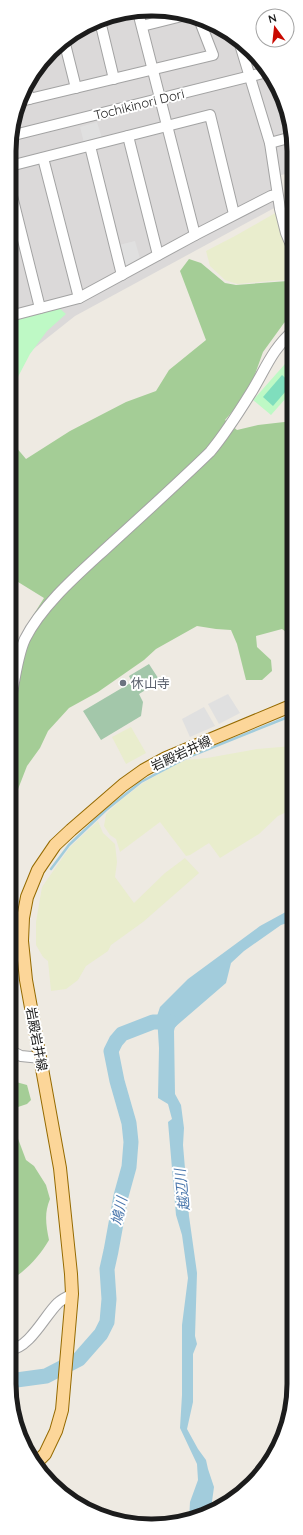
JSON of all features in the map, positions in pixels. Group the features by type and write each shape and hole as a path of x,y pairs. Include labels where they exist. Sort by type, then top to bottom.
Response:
{"main road":[{"name":"岩殿岩井線","path":"39,1460 45,1454 56,1431 62,1410 72,1294 60,1168 26,980 22,941 23,918 27,898 38,870 55,845 123,785 144,770 166,758 287,708"}],"street":[{"path":"139,16 194,235"},
{"path":"142,26 174,18"},
{"path":"101,26 114,79"},
{"path":"26,100 213,55 202,26"},
{"path":"66,47 76,88"},
{"path":"242,51 270,143 277,195 287,235"},
{"name":"Tochikinori Dori","path":"17,134 262,73"},
{"path":"16,165 210,116 234,214"},
{"path":"128,136 158,255"},
{"path":"270,143 286,139"},
{"path":"90,146 122,275"},
{"path":"43,158 79,298"},
{"path":"16,314 79,298 234,214 271,196 277,195"},
{"path":"16,212 40,308"},
{"path":"16,676 25,640 35,623 48,606 84,569 210,452 231,425 274,351 287,336"},
{"path":"16,1054 21,1056 41,1058"},
{"path":"16,1347 37,1331 59,1302 72,1294"}],"shaded area":[{"path":"143,16 169,17 203,26 227,39 253,62 264,76 277,100 282,116 287,143 287,174 273,177 276,207 75,316 22,358 16,367 16,152 17,134 23,108 34,84 50,62 69,44 100,26 116,21"},
{"path":"97,122 102,138 84,143 80,127"},
{"path":"135,241 140,258 125,267 119,245"},
{"path":"228,694 240,713 219,724 208,704"},
{"path":"204,707 215,726 190,737 182,719"}],"green space":[{"path":"277,212 281,232 287,246 287,280 237,284 225,280 210,266 206,251"},
{"path":"189,259 201,263 225,283 236,285 287,281 287,321 263,352 254,377 238,405 225,420 237,430 258,425 287,422 287,633 282,629 256,636 257,647 271,660 272,671 262,680 246,680 237,644 231,630 197,626 156,649 144,660 98,692 69,708 48,731 40,748 27,766 16,794 16,695 20,677 16,653 27,625 44,598 16,581 16,447 26,459 70,431 126,402 156,391 169,370 206,340 180,271"},
{"path":"58,307 66,314 47,331 30,354 16,381 16,318"},
{"path":"285,364 287,366 287,397 271,415 253,400"},
{"path":"282,375 287,380 287,390 273,406 263,397"},
{"path":"149,664 160,681 139,694 143,702 141,716 101,740 83,711 132,682 129,676"},
{"path":"131,727 146,753 126,764 112,737"},
{"path":"287,746 287,812 278,816 259,834 220,858 209,843 186,856 160,822 120,852 116,839 110,835 104,826 106,814 143,783 186,760 207,758 257,749"},
{"path":"98,821 103,833 115,844 117,862 115,877 134,903 165,873 185,858 199,873 143,922 111,945 108,951 86,966 78,980 66,989 51,991 48,961 43,957 36,945 36,922 42,887 70,847"},
{"path":"16,1082 27,1085 31,1100 27,1104 16,1108"},
{"path":"16,1130 26,1160 34,1166 46,1185 50,1199 46,1219 49,1240 32,1263 16,1276"}],"water":[{"name":"越辺川","path":"287,911 287,923 281,925 244,951 231,963 226,983 175,1027 174,1031 175,1094 181,1105 184,1128 183,1145 189,1216 197,1273 195,1336 197,1344 193,1354 193,1402 187,1429 206,1460 214,1487 212,1505 205,1508 202,1507 201,1510 189,1513 190,1502 198,1480 197,1464 180,1428 182,1395 182,1325 188,1278 182,1235 176,1215 168,1122 172,1119 168,1104 158,1098 159,1048 157,1016 160,1007 188,979 260,926"}],"waterway":[{"path":"51,869 69,845 106,810 141,782 186,758 287,717"},
{"name":"鳩川","path":"16,1380 46,1376 79,1359 101,1334 107,1322 109,1299 107,1269 121,1196 129,1167 131,1142 129,1123 117,1081 111,1051 116,1041 122,1034 153,1022 170,1022"}],"place":[{"name":"休山寺","path":"123,683"}]}
